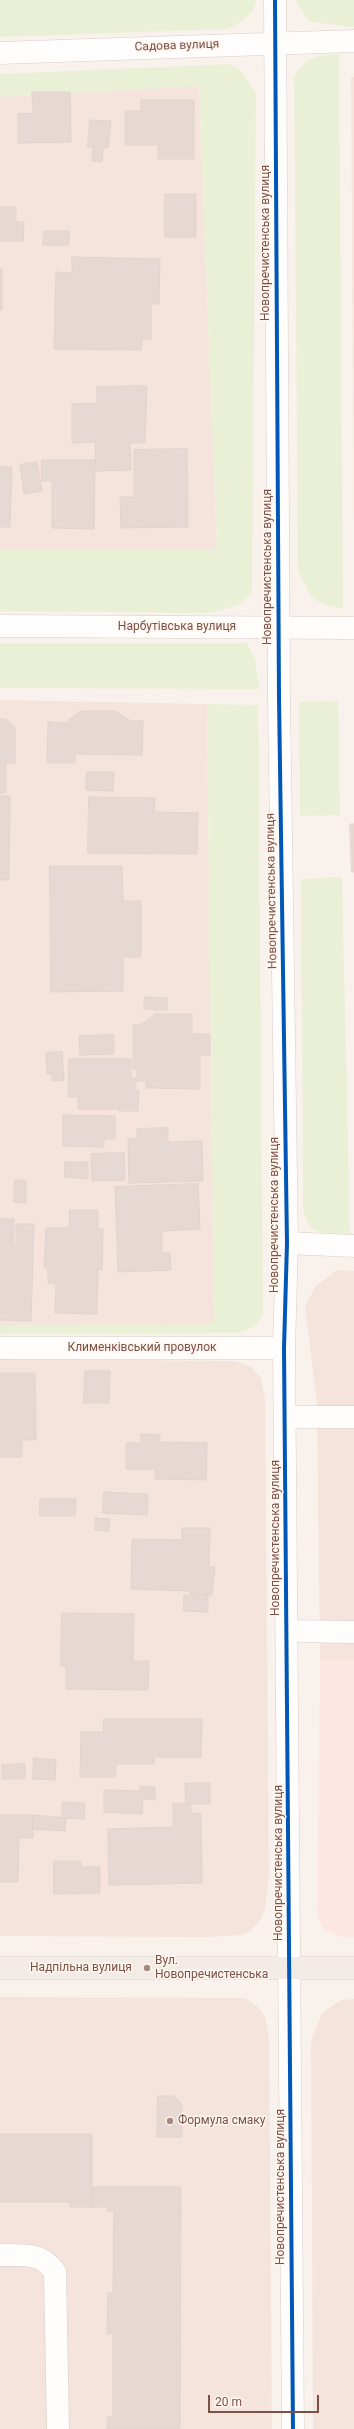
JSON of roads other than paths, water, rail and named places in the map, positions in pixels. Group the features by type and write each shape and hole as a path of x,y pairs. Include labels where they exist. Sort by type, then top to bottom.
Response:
{"main road":[{"name":"Надпільна вулиця","path":"0,1968 289,1966 354,1968"}],"street":[{"name":"Новопречистенська вулиця","path":"275,0 279,628 287,1243 284,1348 286,1416 293,2429"},
{"name":"Садова вулиця","path":"0,53 275,42 354,41"},
{"name":"Нарбутівська вулиця","path":"0,626 354,628"},
{"path":"287,1243 354,1246"},
{"name":"Клименківський провулок","path":"0,1348 284,1348"},
{"path":"286,1416 354,1416"},
{"path":"287,1631 354,1632"},
{"path":"0,2255 40,2257 49,2263 55,2272 58,2429"}],"place":[{"name":"Вул. Новопречистенська","path":"147,1968"},
{"name":"Формула смаку","path":"170,2121"}]}
